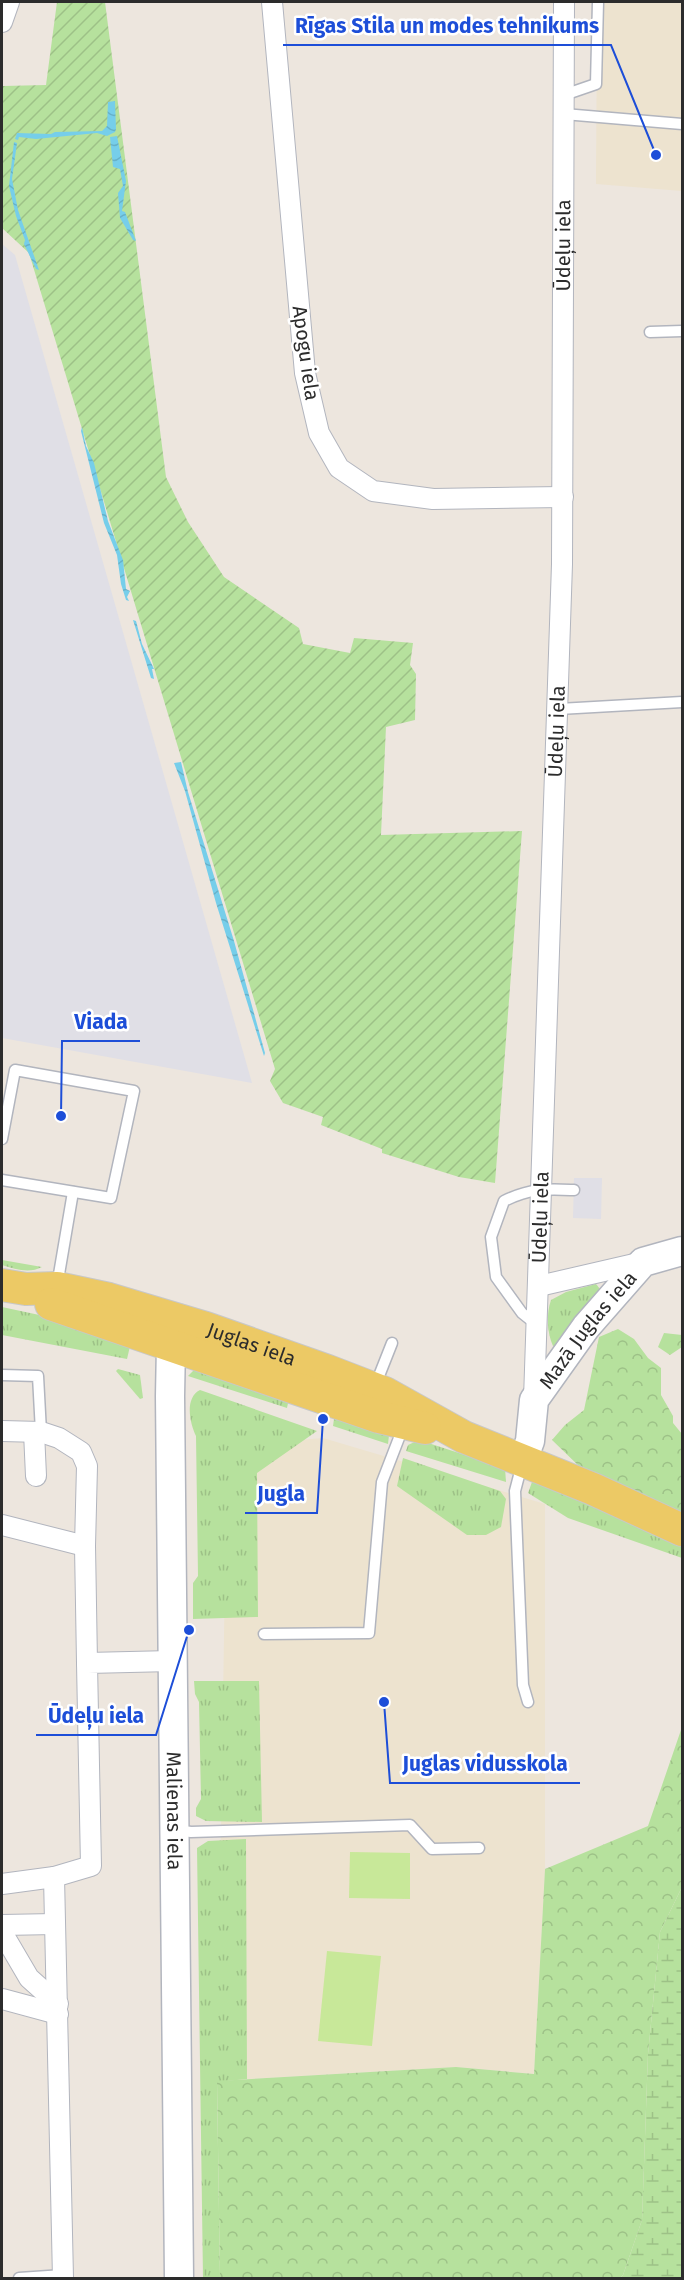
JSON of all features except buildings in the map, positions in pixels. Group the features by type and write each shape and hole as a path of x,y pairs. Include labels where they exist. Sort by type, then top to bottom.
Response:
{"main road":[{"name":"Juglas iela","path":"14,1287 57,1288 109,1299 175,1332 379,1417 464,1437"},
{"name":"Juglas iela","path":"14,1287 55,1306 175,1332 374,1389 464,1437 523,1460 682,1530"}],"street":[{"path":"2,22 9,2"},
{"name":"Apogu iela","path":"272,2 305,373 319,433 339,468 373,491 433,499 563,497"},
{"name":"Ūdeļu iela","path":"523,1460 530,1441 534,1400 559,709 563,497 564,2"},
{"name":"Mazā Juglas iela","path":"539,1286 682,1251"},
{"name":"Mazā Juglas iela","path":"534,1400 586,1327 643,1262"},
{"name":"Malienas iela","path":"175,1332 170,1388 179,2278"},
{"path":"2,1431 37,1432 59,1438 81,1452 87,1466 85,1546 90,1866 54,1877 2,1884"},
{"path":"36,1476 37,1432"},
{"path":"2,1525 85,1546"},
{"path":"87,1663 172,1661"},
{"path":"54,1877 63,2277"},
{"path":"2,1925 55,1924"},
{"path":"2,1932 29,1978 58,2009"},
{"path":"2,1999 58,2009"}],"lane":[{"path":"564,105 596,84 598,2"},
{"path":"564,105 682,124"},
{"path":"650,332 682,331"},
{"path":"559,709 682,702"},
{"path":"2,1139 15,1070 134,1091 111,1198 2,1180"},
{"path":"537,1325 522,1313 496,1277 490,1237 504,1201 525,1191 574,1190"},
{"path":"57,1288 74,1192"},
{"path":"374,1389 392,1343"},
{"path":"2,1375 38,1376 37,1432"},
{"path":"264,1634 369,1633 382,1482 405,1424"},
{"path":"523,1460 515,1491 523,1685 528,1702"},
{"path":"176,1830 410,1825 432,1849 479,1848"},
{"path":"19,2278 63,2277"}],"shaded area":[{"path":"597,2 682,2 682,191 596,184"},
{"path":"2,244 15,255 252,1083 2,1038"},
{"path":"574,1178 602,1178 601,1219 573,1218"},
{"path":"323,1438 545,1504 545,1869 534,2074 456,2067 217,2081 227,1446"}],"green space":[{"path":"57,2 105,2 166,477 188,522 224,577 299,628 303,644 350,653 354,638 413,643 410,665 416,674 415,720 386,727 381,835 522,831 495,1183 459,1177 382,1153 382,1149 321,1125 323,1117 283,1103 270,1081 275,1069 29,253 2,228 3,86 46,85"},
{"path":"2,1260 42,1267 22,1270 2,1265"},
{"path":"596,1284 600,1289 601,1297 561,1344 553,1346 548,1323 551,1300 566,1292"},
{"path":"2,1307 44,1316 131,1342 127,1359 2,1335"},
{"path":"618,1329 634,1339 648,1358 661,1368 661,1395 673,1416 673,1423 682,1434 682,1516 582,1469 552,1440 565,1425 584,1410 599,1337"},
{"path":"664,1333 682,1335 682,1347 670,1355 658,1347"},
{"path":"118,1369 140,1375 143,1398 140,1399 116,1371"},
{"path":"195,1369 232,1377 288,1403 287,1408 188,1376"},
{"path":"200,1390 317,1431 257,1473 258,1617 193,1619 193,1583 198,1576 196,1436 192,1425 190,1405 195,1394"},
{"path":"334,1419 387,1430 388,1444 333,1426"},
{"path":"419,1440 505,1468 506,1482 406,1451 408,1445"},
{"path":"403,1458 500,1491 506,1499 501,1527 486,1535 467,1535 397,1486"},
{"path":"532,1482 541,1482 682,1541 682,1558 568,1518 528,1493"},
{"path":"194,1681 259,1681 262,1822 206,1821 196,1816 196,1808 201,1799 199,1702 195,1694"},
{"path":"682,1727 682,1887 660,1932 648,2054 642,2220 623,2275 620,2278 220,2278 217,2081 456,2067 534,2074 545,1869 648,1826"},
{"path":"246,1839 247,2079 217,2082 220,2278 203,2278 197,1848 208,1841"},
{"path":"350,1852 410,1853 410,1899 349,1898"},
{"path":"682,1887 682,2278 620,2278 642,2220 648,2054 660,1932"},
{"path":"327,1951 381,1956 372,2046 318,2041"}],"water":[{"path":"115,101 116,129 107,136 97,133 15,139 17,133 102,131 107,126 108,102"},
{"path":"117,136 126,181 122,211 125,212 136,241 133,240 120,218 118,193 123,186 120,169 113,167 110,137"},
{"path":"14,142 17,143 12,179 18,210 39,270 36,269 24,244 25,240 16,216 9,186"},
{"path":"82,427 86,446 94,463 108,521 123,560 126,589 130,591 127,597 129,601 126,600 121,584 117,555 104,523 81,431"},
{"path":"133,620 136,621 142,644 154,669 152,669 154,679 151,678"},
{"path":"181,762 188,792 234,941 264,1056 216,903 185,791 174,763"}],"place":[{"name":"Rīgas Stila un modes tehnikums","path":"656,155"},
{"name":"Viada","path":"61,1116"},
{"name":"Jugla","path":"323,1419"},
{"name":"Ūdeļu iela","path":"189,1630"},
{"name":"Juglas vidusskola","path":"384,1702"}]}
